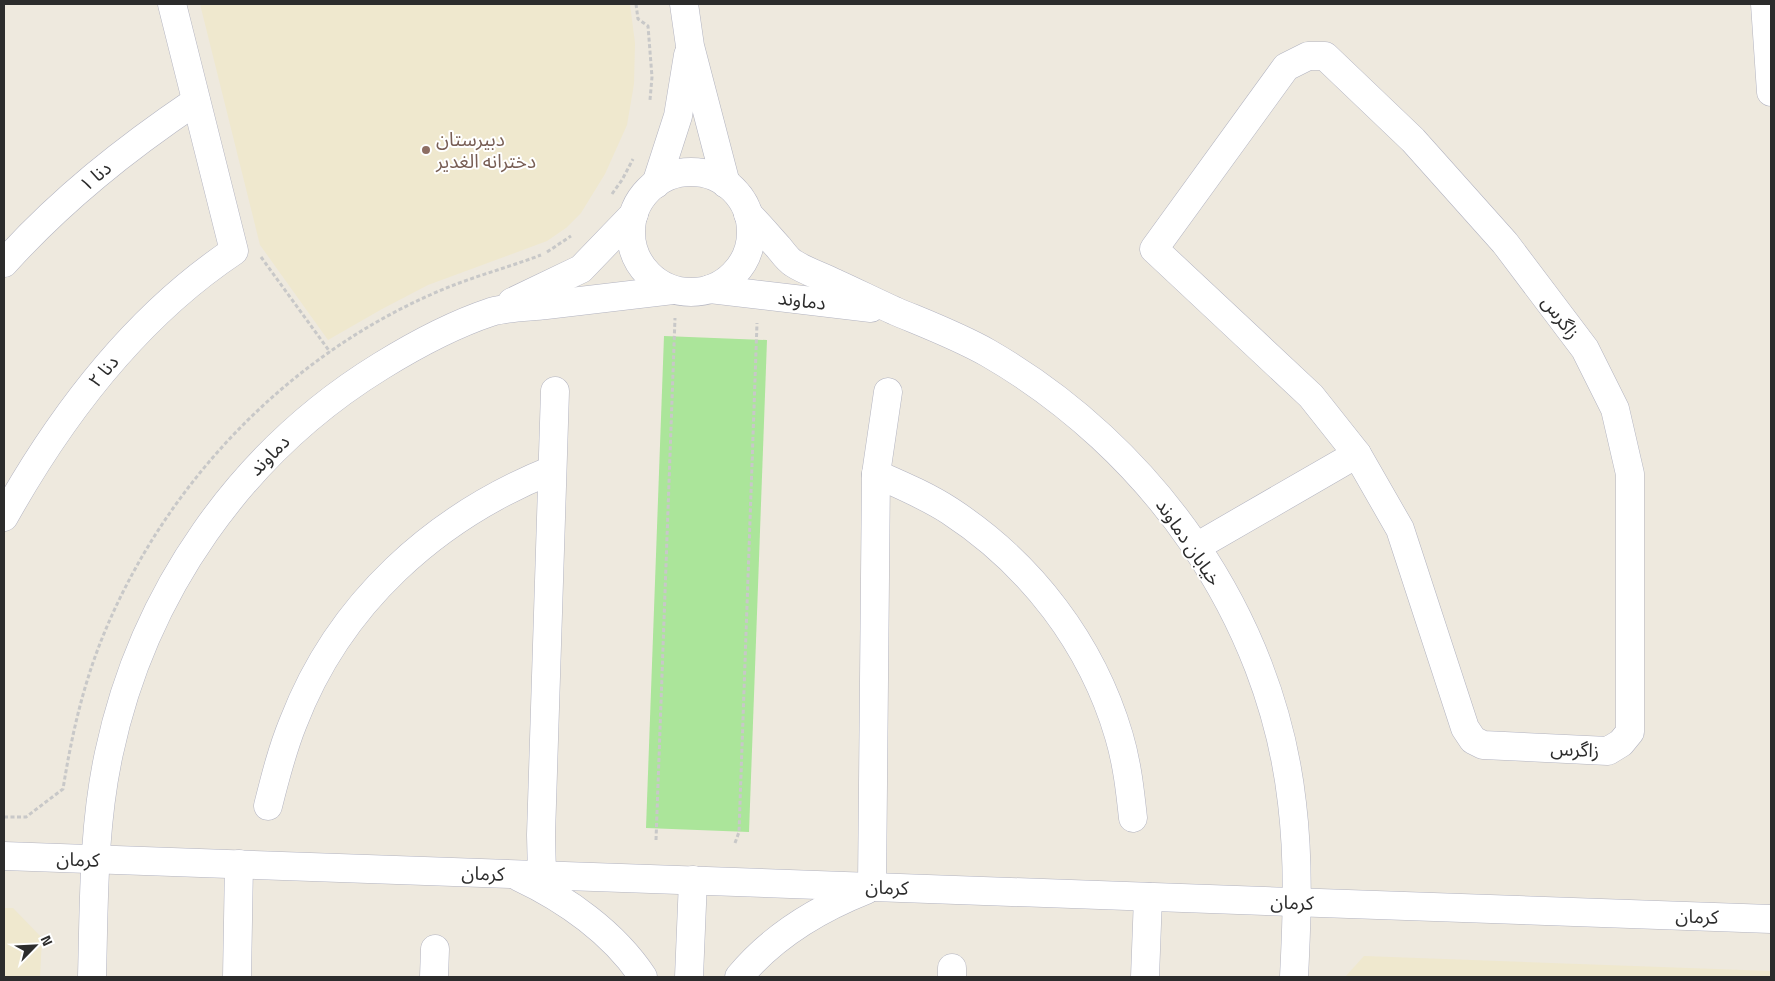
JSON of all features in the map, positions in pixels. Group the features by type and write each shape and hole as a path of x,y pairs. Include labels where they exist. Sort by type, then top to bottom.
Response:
{"street":[{"path":"172,4 196,101"},
{"path":"684,4 690,46 726,184"},
{"path":"1764,4 1771,92"},
{"path":"656,184 678,116 690,46"},
{"name":"زاگرس","path":"1308,56 1325,56 1413,140 1505,243 1585,349 1615,409 1630,474 1630,732 1621,743 1608,751 1483,745 1473,740 1465,728 1400,530 1357,454 1310,396 1154,249 1286,68 1308,56"},
{"name":"دنا ۲","path":"4,517 30,471 62,423 97,378 135,335 177,296 234,251 196,101"},
{"name":"دنا ۱","path":"4,263 49,216 96,174 145,135 196,101"},
{"path":"493,311 581,269 634,214 643,197 656,184 673,175 691,172 710,175 726,184 740,197 748,214 751,232 748,251 740,268 727,281 710,289 692,293 673,290 657,281 643,268 635,251 631,232 634,214"},
{"path":"748,214 792,263 893,310"},
{"name":"دماوند","path":"710,289 893,310"},
{"name":"دماوند","path":"92,977 100,804 121,704 137,656 158,610 183,565 211,522 243,482 278,445 316,411 357,381 404,352 445,331 493,311 673,290"},
{"name":"خیابان دماوند","path":"893,310 940,329 986,352 1030,379 1071,409 1110,443 1145,480 1177,519 1232,606 1253,653 1270,701 1283,751 1292,801 1297,852 1294,977"},
{"path":"542,875 541,836 555,391"},
{"path":"739,977 761,954 813,914 842,899 872,887 876,474 888,392"},
{"path":"1196,547 1357,454"},
{"path":"268,806 293,722 311,682 333,644 359,609 388,576 420,546 455,520 493,497 552,470"},
{"path":"876,474 950,511 983,534 1014,562 1052,605 1067,625 1088,660 1106,698 1119,737 1129,777 1134,818"},
{"name":"کرمان","path":"4,856 1771,919"},
{"path":"237,977 240,864"},
{"path":"514,874 537,885 581,914 620,949 643,977"},
{"path":"689,977 693,880"},
{"path":"1145,977 1148,897"},
{"path":"434,977 435,949"}],"path":[{"path":"261,257 330,352"},
{"path":"656,840 675,316"},
{"path":"735,843 739,832 758,320"},
{"path":"4,816 26,817 63,789 70,746"}],"shaded area":[{"name":"دبیرستان دخترانه الغدیر","path":"200,4 630,4 635,43 634,84 627,125 605,174 581,213 566,228 547,241 428,285 328,340 260,245"},
{"path":"4,908 13,908 42,938 40,977 4,977"},
{"path":"1364,956 1771,971 1771,977 1345,977"}],"green space":[{"path":"664,336 767,340 749,832 646,828"}],"place":[{"name":"دبیرستان دخترانه الغدیر","path":"426,150"}]}
